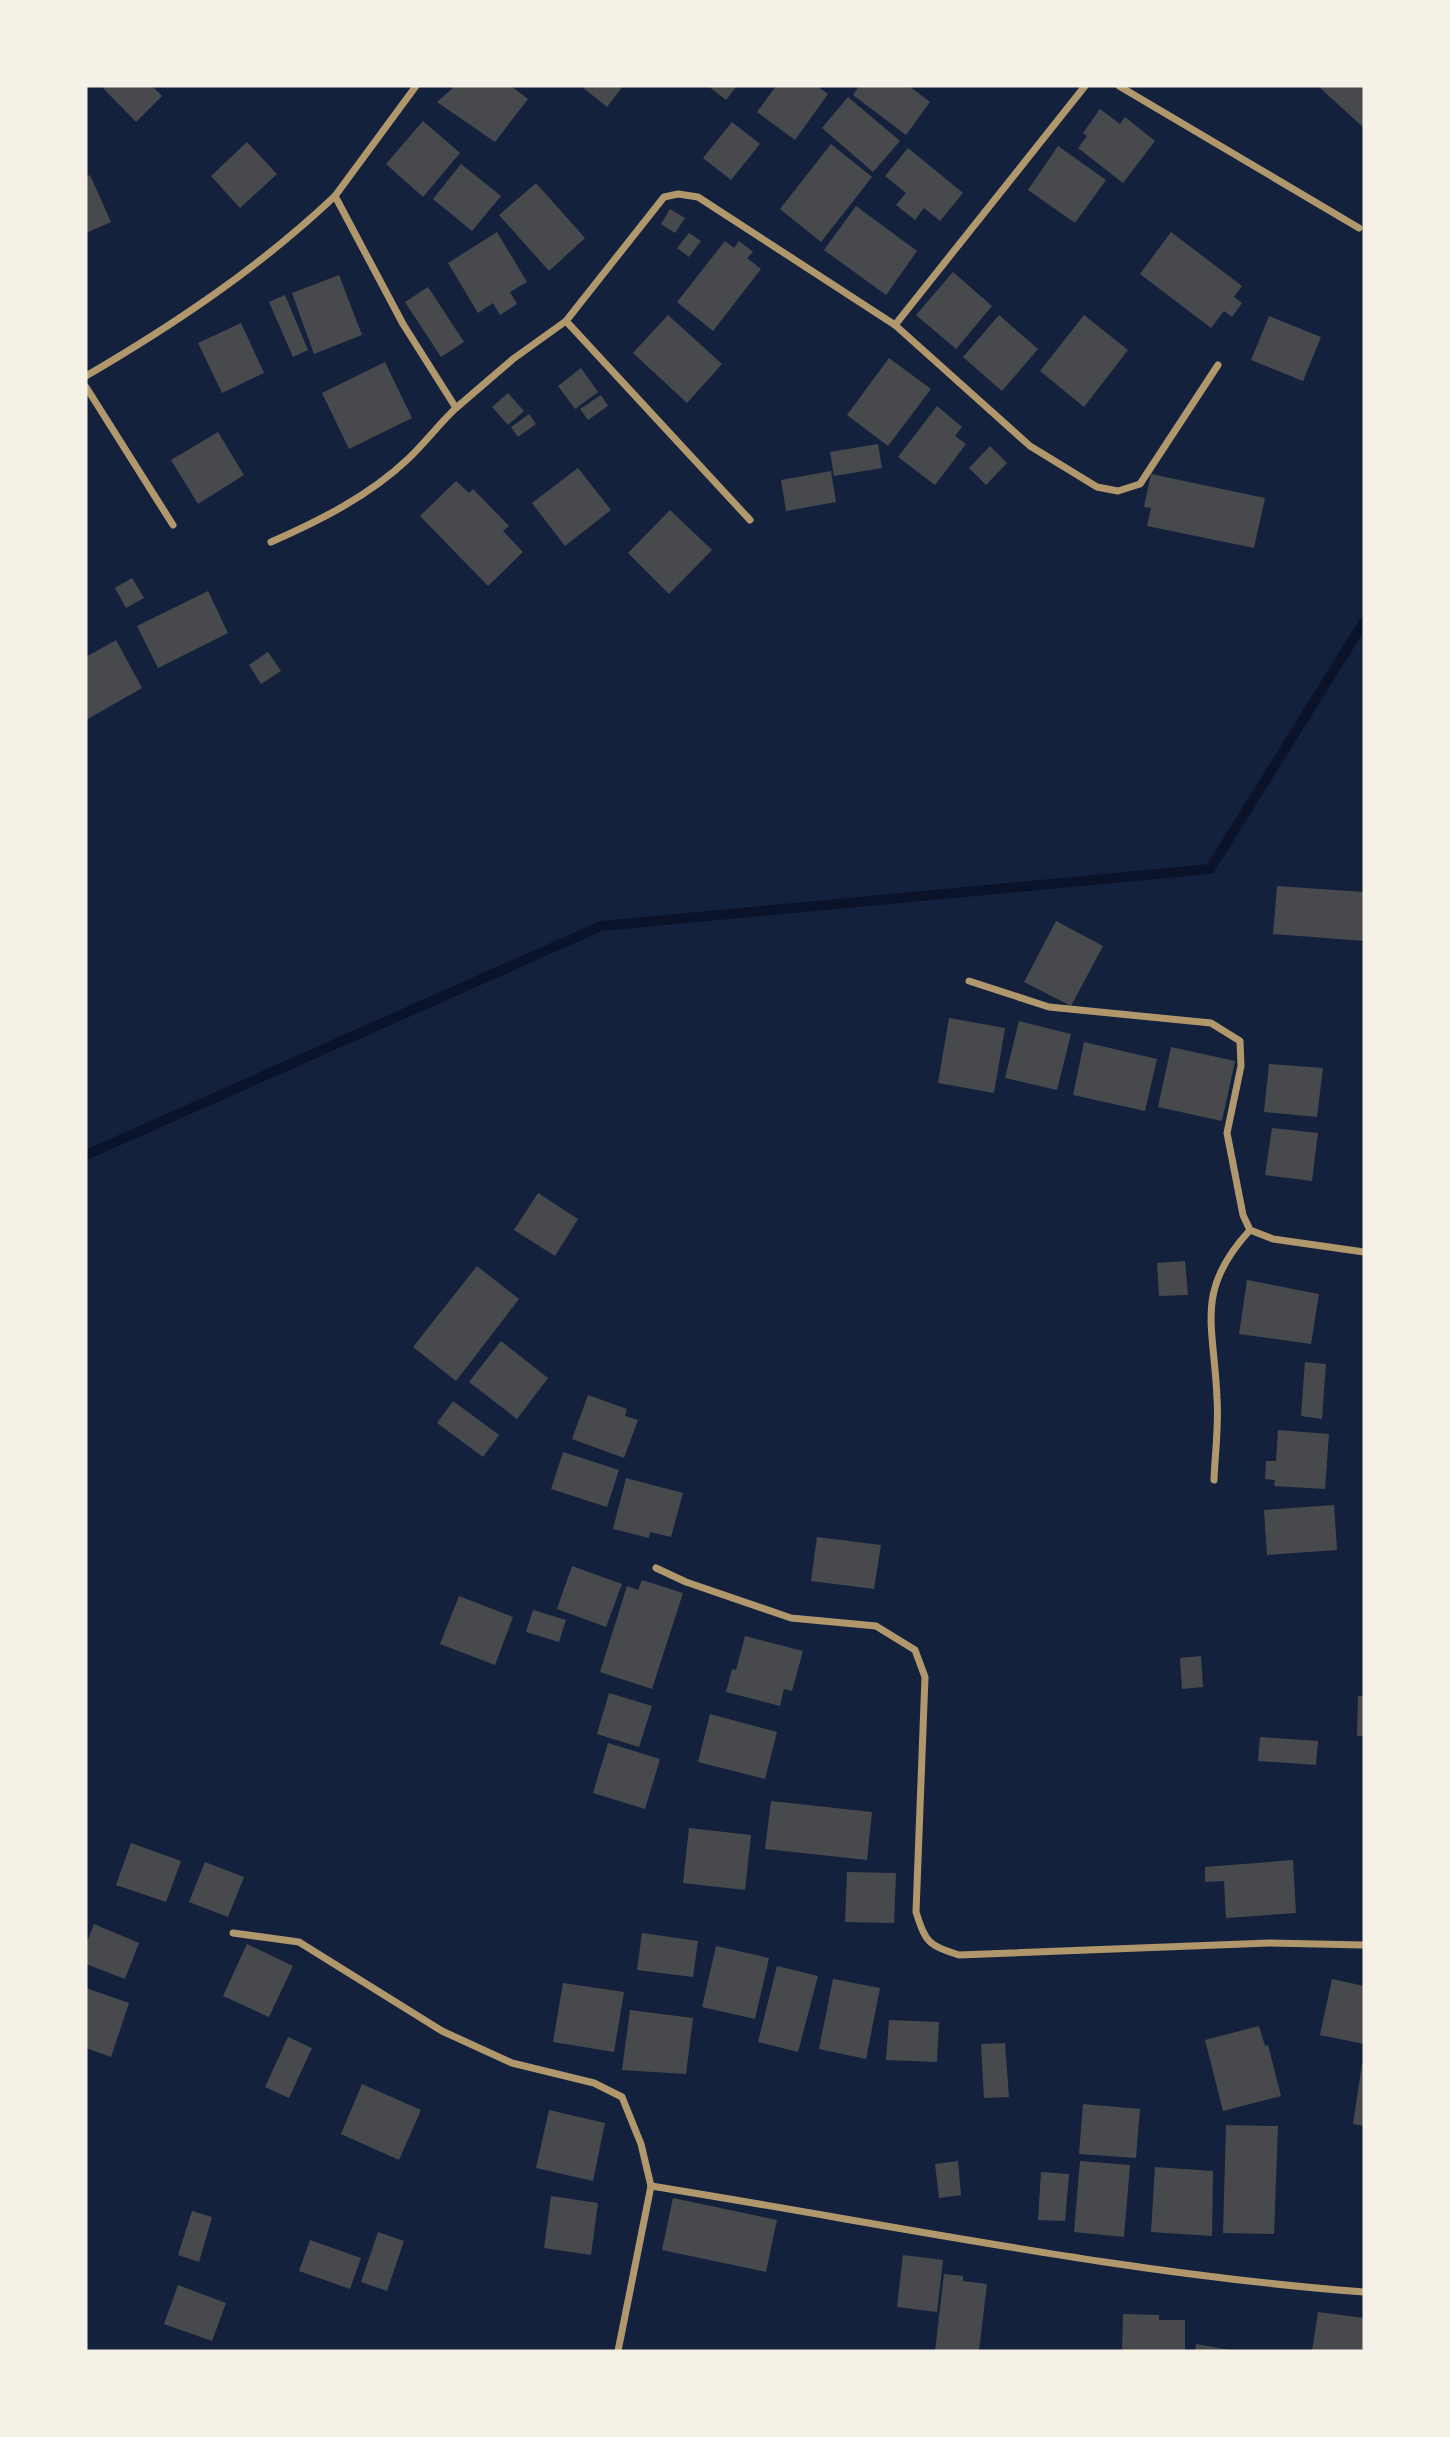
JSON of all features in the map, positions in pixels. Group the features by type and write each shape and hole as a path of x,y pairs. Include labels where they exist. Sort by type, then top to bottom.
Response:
{"street":[{"path":"86,376 166,329 294,235 335,196 416,86"},
{"path":"895,325 1085,86"},
{"path":"1119,86 1359,229"},
{"path":"271,542 315,523 367,491 407,459 456,408 513,359 566,321 664,197 678,194 698,197 895,325 1030,446 1097,487 1118,491 1140,484 1218,365"},
{"path":"335,196 403,324 456,408"},
{"path":"566,321 750,520"},
{"path":"86,387 173,525"},
{"path":"970,981 1049,1007 1210,1023 1240,1041 1241,1066 1227,1133 1243,1215 1250,1230 1273,1239 1364,1252"},
{"path":"1214,1479 1217,1399 1210,1332 1214,1286 1228,1254 1250,1230"},
{"path":"656,1568 687,1582 791,1618 876,1626 915,1650 925,1677 920,1744 916,1912 925,1940 938,1948 959,1955 1269,1943 1364,1945"},
{"path":"233,1933 299,1942 442,2031 512,2063 594,2083 622,2097 640,2144 651,2186 618,2351"},
{"path":"651,2186 1031,2251 1297,2287 1364,2292"}],"building":[{"path":"101,86 152,86 162,96 136,122"},
{"path":"455,86 511,86 528,99 495,142 437,102"},
{"path":"581,86 623,86 607,107"},
{"path":"708,86 737,86 726,100"},
{"path":"776,86 817,86 828,94 795,140 757,112"},
{"path":"859,86 909,86 930,102 906,135 853,95"},
{"path":"1318,86 1364,86 1364,128"},
{"path":"848,97 900,141 873,172 822,128"},
{"path":"1100,109 1120,124 1125,117 1155,141 1123,183 1078,148 1087,136 1083,133"},
{"path":"423,121 460,153 423,197 386,164"},
{"path":"732,122 760,144 731,180 703,158"},
{"path":"247,142 277,174 240,208 211,176"},
{"path":"831,144 872,177 821,242 780,209"},
{"path":"1058,146 1106,180 1075,223 1028,190"},
{"path":"908,148 963,193 940,221 924,208 915,220 896,205 906,193 885,176"},
{"path":"461,164 501,196 472,231 433,199"},
{"path":"90,175 111,222 86,233 86,177"},
{"path":"536,183 585,238 549,271 499,215"},
{"path":"856,206 917,251 886,295 824,250"},
{"path":"670,209 685,218 675,233 661,224"},
{"path":"497,232 527,282 510,292 517,304 500,315 493,303 478,313 448,263"},
{"path":"1171,232 1242,286 1234,297 1242,303 1232,317 1224,311 1211,328 1140,274"},
{"path":"689,233 701,241 689,257 677,248"},
{"path":"725,241 734,248 739,241 753,252 747,258 761,269 713,331 677,302"},
{"path":"953,272 992,306 956,349 916,315"},
{"path":"339,275 362,335 314,354 292,293"},
{"path":"428,287 464,342 441,357 405,302"},
{"path":"285,295 308,350 293,357 269,302"},
{"path":"668,315 722,364 687,403 633,353"},
{"path":"999,315 1038,349 1002,391 963,357"},
{"path":"1084,315 1128,350 1084,407 1040,371"},
{"path":"1269,316 1321,337 1303,381 1251,360"},
{"path":"241,323 264,373 222,393 198,343"},
{"path":"889,358 931,389 888,446 847,415"},
{"path":"385,362 412,418 349,449 322,393"},
{"path":"581,368 598,392 575,409 558,386"},
{"path":"508,393 524,411 508,425 492,407"},
{"path":"601,395 608,406 588,420 580,409"},
{"path":"937,406 962,427 955,436 966,444 935,485 898,457"},
{"path":"529,414 536,424 518,437 511,427"},
{"path":"218,432 244,475 198,504 171,460"},
{"path":"878,444 882,468 834,476 830,452"},
{"path":"990,446 1007,463 986,485 969,468"},
{"path":"578,468 611,510 565,546 532,503"},
{"path":"831,471 836,502 786,511 781,480"},
{"path":"1151,474 1265,498 1254,548 1147,526 1151,508 1144,507"},
{"path":"456,481 469,493 473,489 509,526 503,531 523,552 488,586 420,516"},
{"path":"670,510 712,550 669,594 628,553"},
{"path":"132,578 144,598 126,608 115,588"},
{"path":"208,591 228,633 158,668 137,626"},
{"path":"116,640 142,688 86,720 86,657"},
{"path":"268,652 281,671 261,684 249,665"},
{"path":"1277,886 1364,892 1364,941 1273,934"},
{"path":"1056,921 1103,946 1071,1006 1024,982"},
{"path":"949,1018 1005,1028 994,1093 938,1083"},
{"path":"1019,1021 1071,1034 1057,1090 1005,1078"},
{"path":"1084,1042 1157,1059 1145,1111 1073,1095"},
{"path":"1171,1047 1235,1061 1222,1121 1158,1107"},
{"path":"1269,1064 1323,1068 1317,1117 1264,1112"},
{"path":"1272,1128 1318,1133 1312,1181 1265,1175"},
{"path":"538,1193 578,1219 555,1256 514,1230"},
{"path":"1185,1261 1188,1295 1159,1296 1157,1263"},
{"path":"477,1266 519,1299 456,1381 413,1347"},
{"path":"1247,1280 1319,1294 1311,1344 1239,1334"},
{"path":"501,1341 548,1378 517,1419 469,1382"},
{"path":"1305,1362 1326,1364 1322,1419 1301,1416"},
{"path":"588,1395 627,1409 625,1416 638,1420 624,1458 572,1439"},
{"path":"453,1401 499,1435 483,1457 437,1423"},
{"path":"1278,1430 1329,1434 1325,1489 1274,1486 1275,1480 1265,1479 1266,1461 1276,1461"},
{"path":"563,1452 619,1470 607,1507 551,1489"},
{"path":"626,1478 683,1493 671,1537 650,1532 649,1538 613,1529"},
{"path":"1334,1505 1337,1550 1267,1555 1264,1510"},
{"path":"817,1537 881,1545 874,1589 811,1581"},
{"path":"572,1566 622,1584 606,1627 557,1609"},
{"path":"642,1580 683,1593 652,1689 600,1672 627,1586 638,1590"},
{"path":"459,1596 513,1617 495,1665 440,1644"},
{"path":"533,1610 566,1620 559,1642 526,1632"},
{"path":"745,1636 803,1651 792,1691 784,1689 780,1706 726,1692 732,1669 736,1670"},
{"path":"1201,1656 1203,1687 1182,1689 1180,1658"},
{"path":"609,1693 652,1706 639,1747 597,1734"},
{"path":"1358,1696 1364,1696 1364,1736 1357,1736"},
{"path":"710,1714 777,1732 765,1779 698,1762"},
{"path":"1260,1737 1318,1741 1316,1765 1258,1761"},
{"path":"608,1743 660,1759 645,1809 593,1793"},
{"path":"771,1801 872,1812 867,1860 765,1849"},
{"path":"689,1828 751,1835 745,1890 683,1883"},
{"path":"131,1843 181,1861 166,1902 116,1885"},
{"path":"1293,1860 1296,1913 1226,1918 1224,1881 1205,1882 1205,1867"},
{"path":"205,1862 244,1877 228,1917 189,1902"},
{"path":"847,1872 896,1873 894,1923 845,1922"},
{"path":"94,1924 139,1943 125,1979 86,1964 86,1945"},
{"path":"642,1933 698,1941 693,1977 637,1970"},
{"path":"247,1944 293,1966 269,2017 223,1996"},
{"path":"716,1946 769,1958 755,2019 702,2007"},
{"path":"777,1966 818,1976 798,2052 758,2042"},
{"path":"833,1979 880,1988 866,2059 819,2049"},
{"path":"1332,1979 1364,1986 1364,2044 1320,2035"},
{"path":"563,1983 624,1992 614,2052 553,2042"},
{"path":"86,1988 129,2003 111,2057 86,2048"},
{"path":"630,2010 693,2018 686,2074 622,2070"},
{"path":"889,2020 939,2022 937,2062 886,2060"},
{"path":"1259,2026 1265,2046 1268,2045 1281,2096 1223,2111 1205,2040"},
{"path":"288,2037 312,2048 289,2098 265,2087"},
{"path":"1005,2043 1009,2097 984,2098 981,2044"},
{"path":"1362,2064 1364,2065 1364,2126 1353,2124"},
{"path":"362,2084 421,2110 399,2160 341,2134"},
{"path":"1083,2104 1140,2109 1136,2158 1079,2154"},
{"path":"549,2110 605,2123 593,2181 536,2168"},
{"path":"1226,2125 1278,2126 1274,2234 1223,2233"},
{"path":"958,2161 961,2195 939,2198 935,2164"},
{"path":"1080,2161 1130,2165 1124,2237 1074,2232"},
{"path":"1155,2167 1213,2171 1212,2236 1151,2232"},
{"path":"1041,2172 1069,2174 1065,2221 1038,2220"},
{"path":"551,2196 598,2203 591,2255 544,2248"},
{"path":"673,2198 777,2220 766,2272 662,2250"},
{"path":"192,2211 212,2217 199,2262 178,2255"},
{"path":"378,2232 404,2241 387,2291 361,2282"},
{"path":"310,2240 361,2258 350,2289 299,2271"},
{"path":"903,2255 943,2260 937,2312 897,2307"},
{"path":"944,2274 963,2276 963,2281 987,2284 979,2351 935,2351"},
{"path":"178,2285 226,2303 212,2341 164,2324"},
{"path":"1318,2312 1364,2318 1364,2351 1312,2351"},
{"path":"1123,2314 1159,2315 1159,2320 1185,2320 1185,2351 1122,2351"},
{"path":"1196,2344 1230,2350 1230,2351 1195,2351"}],"waterway":[{"path":"86,1155 601,926 1210,869 1364,622"}]}
